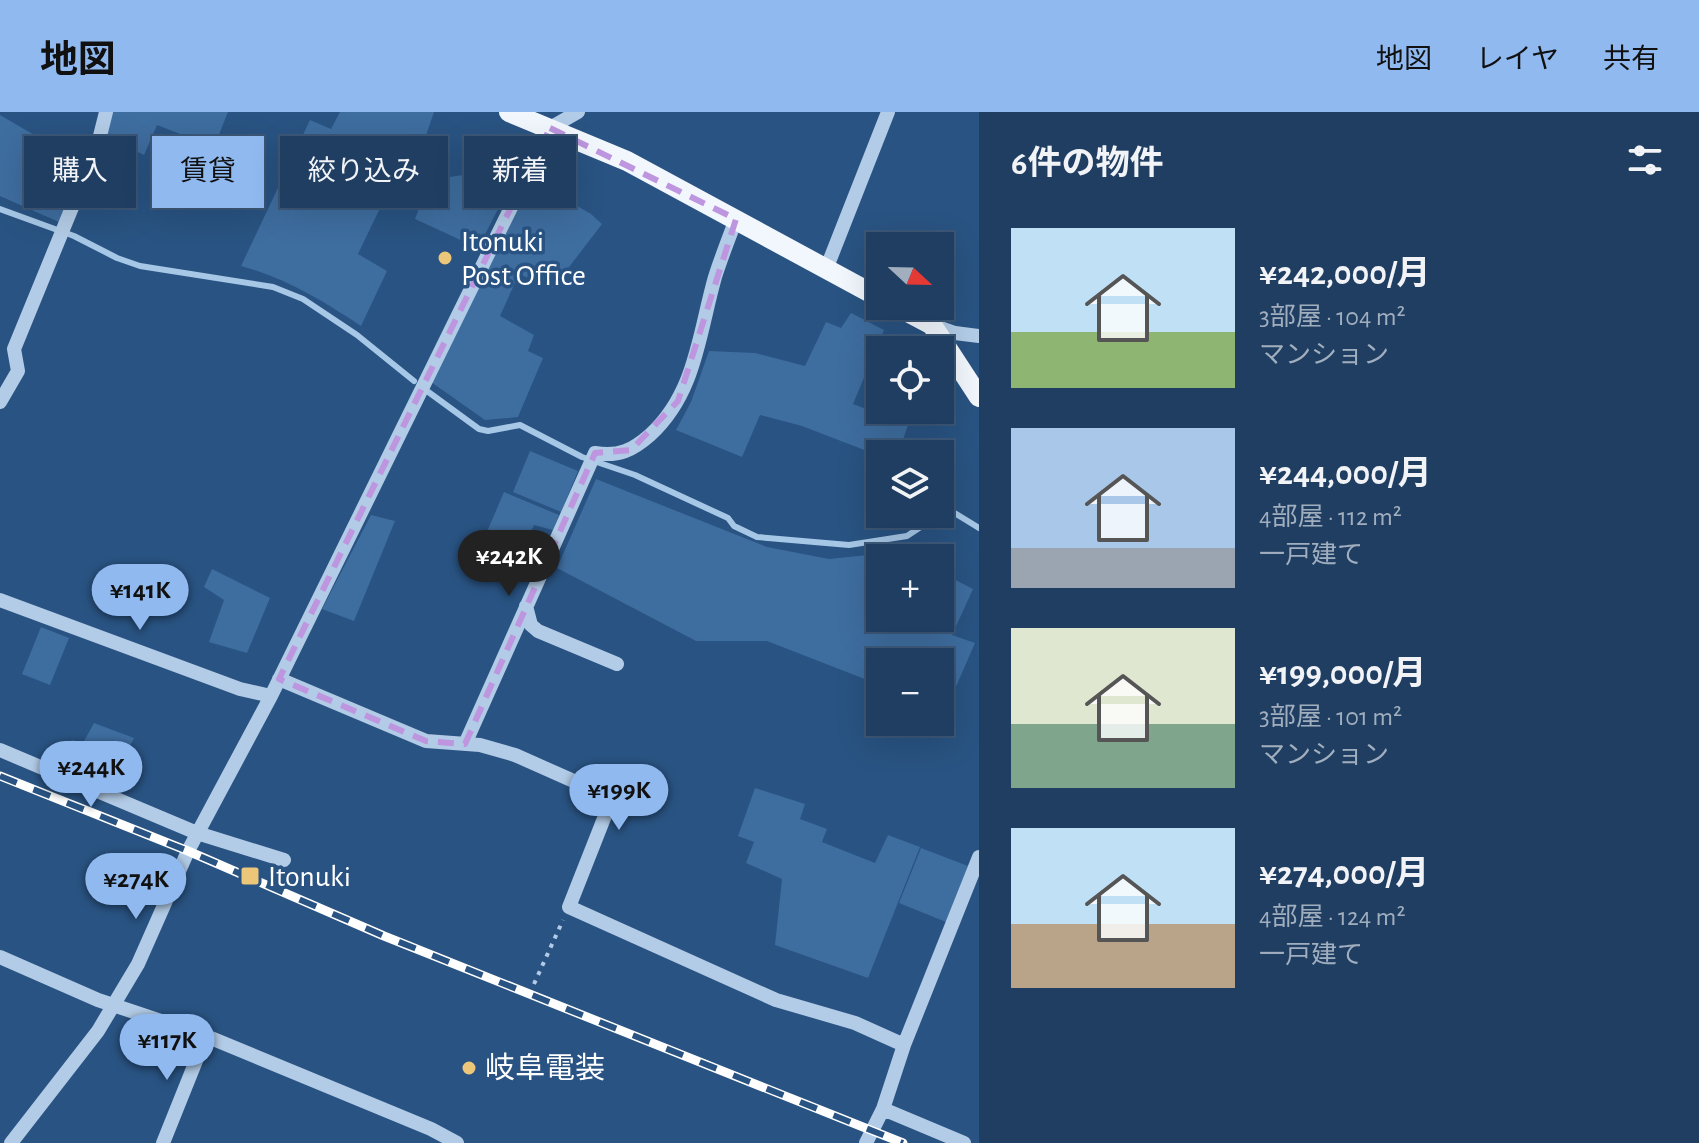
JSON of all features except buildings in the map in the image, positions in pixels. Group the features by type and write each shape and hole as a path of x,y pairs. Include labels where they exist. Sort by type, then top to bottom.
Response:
{"main road":[{"path":"509,112 627,161 866,290"},
{"path":"923,320 932,325 979,397"}],"street":[{"path":"0,402 18,371 14,349 98,144 106,112"},
{"path":"11,1143 115,1005 138,964 197,833 271,696 550,128 578,112"},
{"path":"827,267 888,112"},
{"path":"465,744 595,453 607,455 631,450 655,431 678,401 693,367 715,276 736,219"},
{"path":"932,325 955,333 979,336"},
{"path":"0,600 240,689 271,696"},
{"path":"526,606 531,625 538,631 617,664"},
{"path":"279,679 426,741 480,745 515,755 612,798 569,907 776,1000 855,1023 904,1045"},
{"path":"0,750 197,833 284,860"},
{"path":"866,1143 883,1109 904,1045 979,857"},
{"path":"0,957 115,1005 206,1036 431,1129 457,1143"},
{"path":"163,1143 206,1036"},
{"path":"883,1109 964,1143"}],"path":[{"path":"534,984 569,907"}],"highlighted area":[{"path":"550,128 736,219 678,401 631,450 595,453 465,744 426,741 279,679"}],"shaded area":[{"path":"109,112 228,112 218,136 186,136 157,125 144,155 136,151 136,136 106,136"},
{"path":"340,112 434,112 426,136 302,136 310,120 331,129"},
{"path":"0,115 36,136 24,136 24,207 0,196"},
{"path":"464,175 464,208 499,208 478,248 415,219 419,208 448,208 448,177"},
{"path":"280,183 280,208 380,208 358,254 387,271 361,326 289,284 241,266"},
{"path":"576,205 602,224 553,288 519,274 500,316 534,335 528,351 543,358 518,417 485,420 431,382 518,208 576,208"},
{"path":"27,208 65,208 59,222"},
{"path":"851,313 884,330 881,336 866,336 866,373 853,404 866,409 866,424 908,425 903,440 866,440 866,451 802,426 760,415 742,457 676,430 691,402 709,351 755,353 805,366 826,322 841,328"},
{"path":"530,451 578,471 561,512 513,492"},
{"path":"596,479 767,547 829,559 866,555 866,632 953,632 952,635 975,643 954,691 954,648 866,648 866,680 767,641 696,641 557,568"},
{"path":"504,492 559,515 553,530 534,525 524,548 540,559 533,575 480,548"},
{"path":"371,515 395,521 354,621 322,609"},
{"path":"212,569 270,598 247,653 209,642 224,600 204,587"},
{"path":"954,579 973,589 954,631"},
{"path":"41,627 69,638 50,685 22,674"},
{"path":"94,723 134,738 108,789 48,764 57,746 73,740 83,743"},
{"path":"755,788 805,804 800,819 827,829 822,842 875,863 888,835 920,847 868,978 775,945 782,879 746,863 754,842 738,836"},
{"path":"921,848 968,866 946,922 899,903"}],"waterway":[{"path":"0,209 74,236 140,266 273,287 303,299 357,335 414,381"},
{"path":"427,391 479,429 488,431 520,425 582,457 635,475 728,518 734,526 757,537 849,545 907,536 948,509 979,528"}],"railway":[{"path":"0,776 188,851 384,936 903,1143"}],"place":[{"name":"Itonuki Post Office","path":"445,258"},
{"name":"Itonuki","path":"250,876"},
{"name":"岐阜電装","path":"469,1068"}]}
